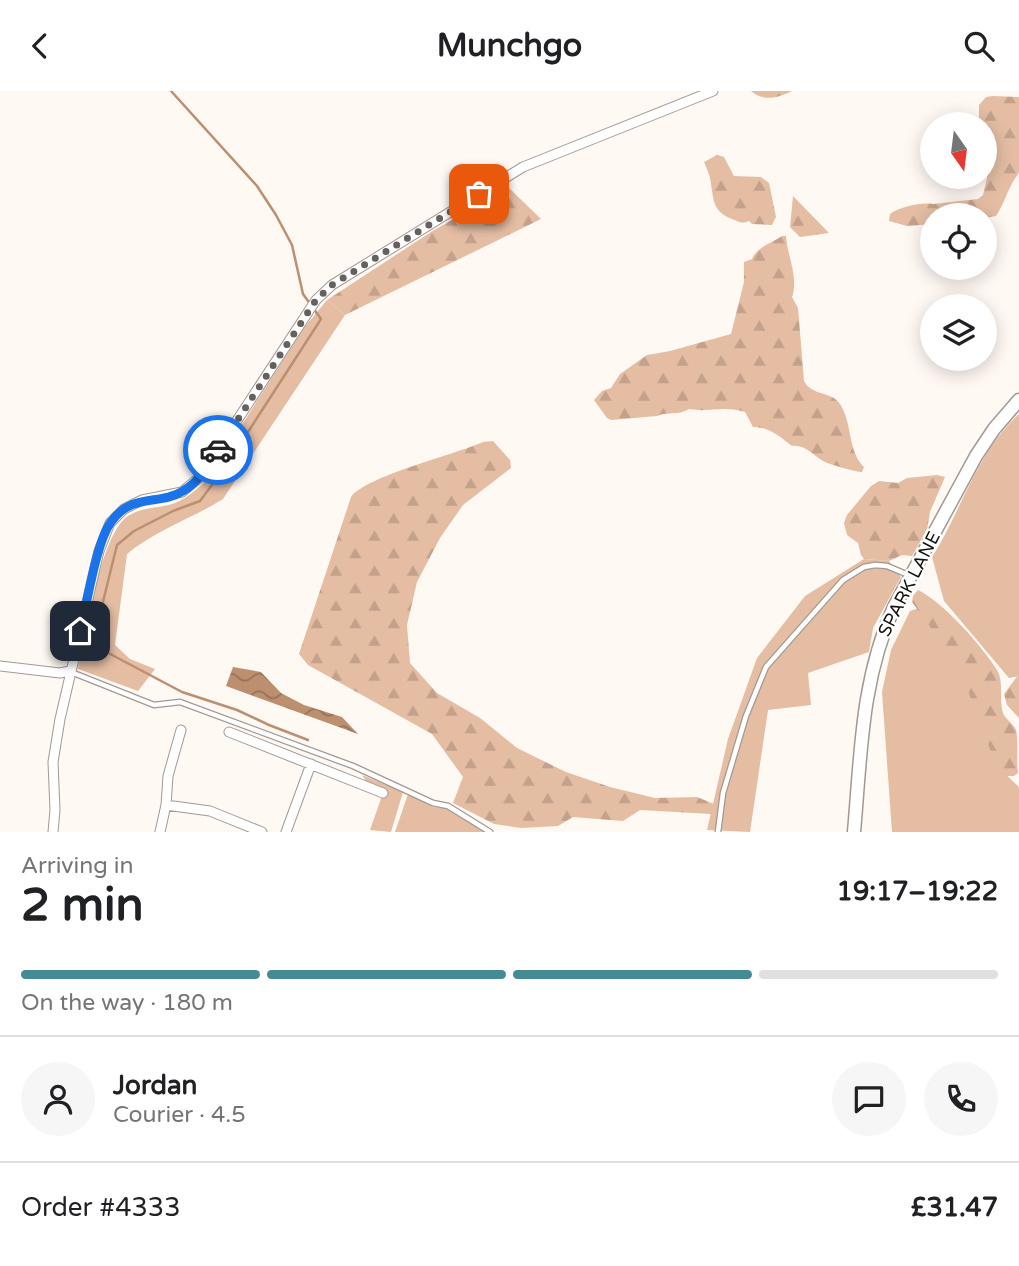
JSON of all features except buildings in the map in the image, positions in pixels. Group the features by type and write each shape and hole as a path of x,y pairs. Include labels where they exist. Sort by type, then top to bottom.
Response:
{"main road":[{"name":"SPARK LANE","path":"853,832 862,727 875,656 894,607 976,456 994,429 1019,400"}],"street":[{"path":"53,832 53,762 70,671 99,551 110,523 124,509 142,500 182,492 200,477 316,300 332,285 523,167 713,91"},
{"path":"0,666 60,673 70,671"},
{"path":"160,832 166,805 168,776 181,730"},
{"path":"229,732 383,793"},
{"path":"286,832 311,764"},
{"path":"166,805 210,811 262,832"}],"lane":[{"path":"718,832 723,793 746,716 766,667 843,580 864,567 875,565 898,569 911,576"},
{"path":"70,671 154,705 180,702 353,766 433,803 448,806 489,832"}],"green space":[{"path":"751,91 792,91 771,98 761,97"},
{"path":"986,97 1019,97 1019,173 997,214 997,203 942,203 978,199 984,189 998,189 998,112 979,112 979,105"},
{"path":"717,155 724,157 734,176 761,177 769,183 776,217 772,225 739,222 720,212 713,198 710,176 704,162"},
{"path":"508,187 541,219 345,315 327,300 431,232"},
{"path":"793,196 829,233 800,237 790,227"},
{"path":"920,204 920,225 907,226 889,221 890,214 905,207"},
{"path":"782,236 786,236 793,274 792,297 798,308 804,381 811,389 832,397 840,404 855,453 864,467 862,472 826,462 804,448 792,446 770,431 753,427 745,412 737,410 689,409 657,416 611,420 607,418 594,400 602,391 611,388 620,374 647,355 731,334 744,282 744,262"},
{"path":"327,300 345,315 223,499 150,538 127,554 115,645 130,659 155,669 138,691 78,669 102,564 118,527 134,513 179,501 206,481 303,329"},
{"path":"1019,414 1019,676 1009,678 944,601 932,557 980,464 1004,429"},
{"path":"493,441 510,460 511,468 463,505 440,538 417,582 407,625 410,663 437,693 480,718 517,748 566,772 610,787 655,798 697,797 714,804 711,814 640,810 623,821 573,817 558,826 521,828 494,824 453,803 463,777 432,734 308,665 299,654 351,497 374,481 483,442"},
{"path":"937,475 945,477 930,512 927,530 912,556 902,555 889,561 864,559 858,543 847,535 844,523 847,515 871,486 879,481 898,483 907,478"},
{"path":"864,559 889,561 901,577 873,628 869,652 808,673 811,705 768,710 750,832 707,830 728,739 757,658 805,596"},
{"path":"918,590 939,604 961,625 997,670 1003,713 1017,735 1018,773 1014,776 1005,776 996,765 963,672 912,602"},
{"path":"919,608 963,671 1004,773 1019,787 1019,832 892,832 882,692 891,650 910,611"},
{"path":"1019,674 1019,718 1007,705 1004,694"},
{"path":"362,775 403,792 391,832 370,830 383,793 370,787"},
{"path":"408,794 433,807 449,808 485,832 395,832"}],"water":[{"path":"233,667 261,672 281,693 304,705 342,717 358,734 226,686"}],"waterway":[{"path":"171,91 257,186 292,245 303,294 321,319 226,466 200,501 134,531 117,545 94,638 97,647 182,692 237,710 308,740"}],"way so far":[{"path":"218,450 316,300 332,285 479,194"}],"route":[{"path":"80,631 99,551 110,523 124,509 142,500 182,492 200,477 218,450"}]}
